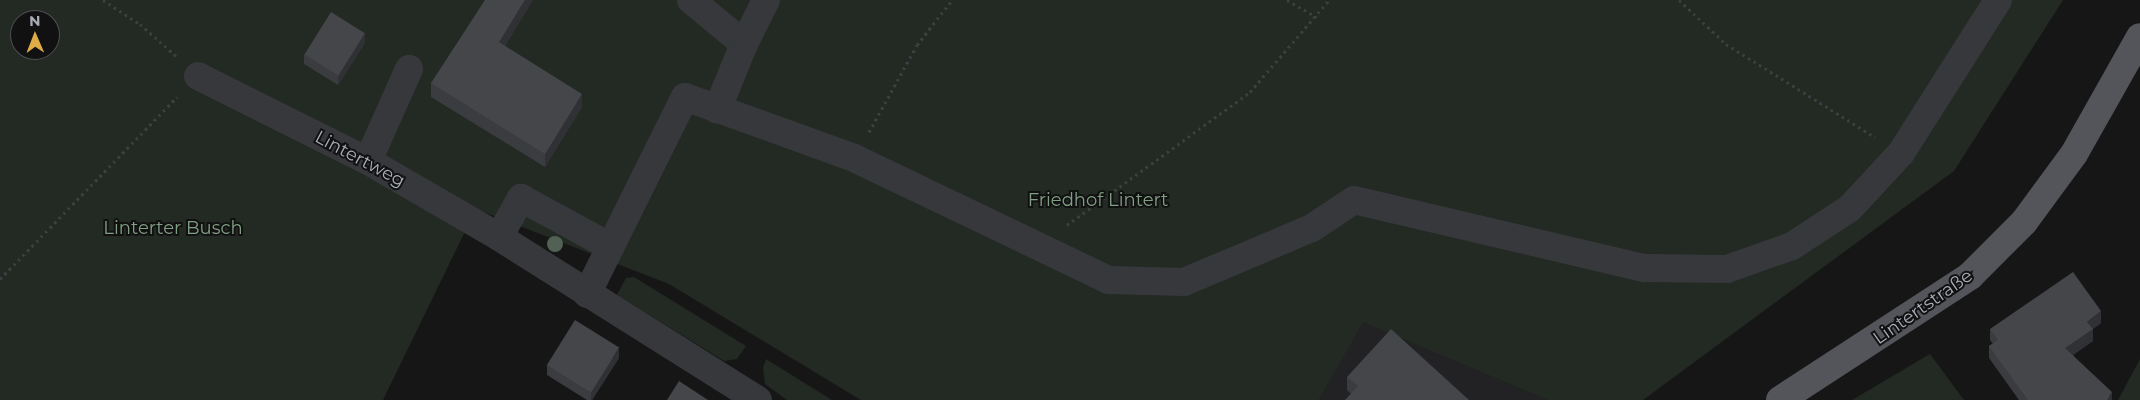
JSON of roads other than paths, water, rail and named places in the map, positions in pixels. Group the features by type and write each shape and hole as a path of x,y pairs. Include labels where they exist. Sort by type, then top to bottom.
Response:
{"main road":[{"name":"Lintertstraße","path":"1780,400 1970,276 2024,222 2074,154 2140,37"}],"lane":[{"path":"691,0 744,44"},
{"path":"717,110 744,44 766,0"},
{"path":"588,294 685,97 854,158 1036,248 1109,280 1184,282 1312,228 1364,194 1644,268 1727,269 1792,246 1850,208 1901,153 1998,0"},
{"path":"368,161 409,69"},
{"name":"Lintertweg","path":"198,76 368,161 499,237 758,400"},
{"path":"499,237 522,198 611,247"}],"park label":[{"name":"Friedhof Lintert","path":"1098,200"},
{"name":"Linterter Busch","path":"173,228"}]}
